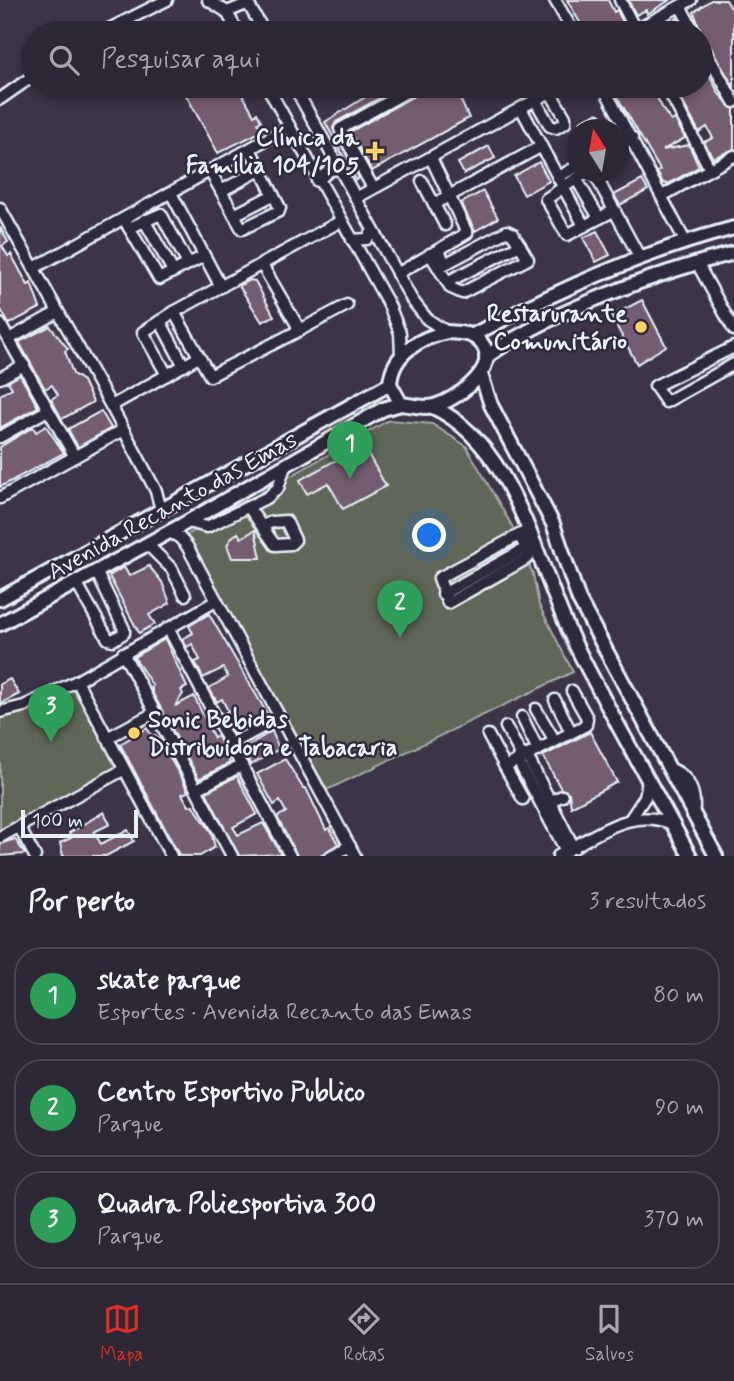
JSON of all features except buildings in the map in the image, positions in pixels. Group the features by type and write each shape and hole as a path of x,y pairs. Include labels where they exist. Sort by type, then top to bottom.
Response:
{"main road":[{"path":"690,856 556,605 546,568 524,533 485,446 467,426 433,407 401,404 390,384 391,372 401,354 422,340 447,331 473,335 592,276 685,241 734,228"},
{"path":"486,357 505,343 595,301 696,263 734,253"},
{"path":"613,268 613,283 624,289"},
{"path":"592,276 601,286 595,301"},
{"path":"433,407 462,394 481,375 486,357 483,346 473,335"},
{"path":"481,375 491,405 553,523 579,600 716,856"},
{"name":"Avenida Recanto das Emas","path":"0,599 390,384"},
{"name":"Avenida Recanto das Emas","path":"0,624 185,524 383,409 401,404"},
{"path":"130,527 147,544"},
{"path":"116,535 111,543 113,551 125,556"},
{"path":"93,546 102,551 99,569"},
{"path":"649,780 655,770 667,767"},
{"path":"673,824 685,824 693,815"}],"street":[{"path":"125,21 167,0"},
{"path":"208,0 227,12 232,21"},
{"path":"555,0 567,21"},
{"path":"620,0 629,21"},
{"path":"653,21 691,0"},
{"path":"227,12 247,1 258,21"},
{"path":"680,6 688,21"},
{"path":"713,64 734,102"},
{"path":"0,99 21,84"},
{"path":"273,98 317,181 395,317 401,354"},
{"path":"301,98 412,300 427,318 447,331"},
{"path":"373,188 340,130 396,98"},
{"path":"356,198 539,98"},
{"path":"535,100 551,126 556,128 565,123 565,117 554,98"},
{"path":"610,98 685,241"},
{"path":"672,98 710,169"},
{"path":"521,108 584,226"},
{"path":"33,268 126,224 171,193 289,127"},
{"path":"434,204 540,147"},
{"path":"210,171 244,230 279,211 250,149"},
{"path":"662,196 734,156"},
{"path":"397,274 467,233 431,158"},
{"path":"317,181 330,170 340,169"},
{"path":"221,191 260,170"},
{"path":"558,177 566,173"},
{"path":"422,181 445,225"},
{"path":"574,182 547,201 565,234 615,210"},
{"path":"578,182 599,218"},
{"path":"599,182 640,258"},
{"path":"171,193 220,287"},
{"path":"234,215 273,195"},
{"path":"0,208 165,508"},
{"path":"126,224 161,214 188,264"},
{"path":"145,220 173,271"},
{"path":"167,375 143,332 174,312 341,221"},
{"path":"126,224 157,277 204,256"},
{"path":"352,240 368,239 373,231"},
{"path":"434,252 447,282 453,290 462,293 527,261 511,232 504,232 442,266"},
{"path":"447,282 520,245"},
{"path":"696,263 734,330"},
{"path":"262,265 300,330"},
{"path":"174,312 208,373 214,376 347,305"},
{"path":"9,339 58,312"},
{"path":"160,321 184,366"},
{"path":"0,324 75,457"},
{"path":"723,352 733,365 669,401 663,401 655,384 723,352 734,347"},
{"path":"159,361 177,351"},
{"path":"111,406 199,358"},
{"path":"0,378 23,365"},
{"path":"0,437 48,410"},
{"path":"0,498 123,430"},
{"path":"187,546 185,524 207,527 249,508 278,488 285,466"},
{"path":"249,508 262,526"},
{"path":"169,532 179,537 187,546 355,856"},
{"path":"524,533 526,548 443,594 439,578 524,533"},
{"path":"147,544 172,569 185,595"},
{"path":"76,582 108,639 113,640 124,634 99,569"},
{"path":"0,712 24,706 77,681 216,601"},
{"path":"168,628 290,856"},
{"path":"123,653 153,713 197,789 227,854"},
{"path":"77,681 171,856"},
{"path":"505,767 587,721 572,691"},
{"path":"555,700 571,732"},
{"path":"536,709 555,741"},
{"path":"107,738 153,713"},
{"path":"231,744 279,718"},
{"path":"522,718 538,750"},
{"path":"506,727 546,803 566,852 631,818 653,818 673,824"},
{"path":"488,735 523,799"},
{"path":"197,789 242,765"},
{"path":"0,837 123,769"},
{"path":"631,818 645,797 649,780"},
{"path":"546,803 562,796"},
{"path":"19,827 35,856"},
{"path":"331,856 350,846"}],"green space":[{"path":"389,420 432,424 466,446 512,526 533,574 539,605 573,672 327,790 187,535"},
{"path":"73,689 118,768 0,832 0,716 26,709"}],"place":[{"name":"Clínica da Família 104/105","path":"375,151"},
{"name":"Restarurante Comunitário","path":"641,327"},
{"name":"skate parque","path":"350,479"},
{"name":"Centro Esportivo Publico","path":"400,638"},
{"name":"Sonic Bebidas Distribuidora e Tabacaria","path":"134,733"},
{"name":"Quadra Poliesportiva 300","path":"51,742"}]}
